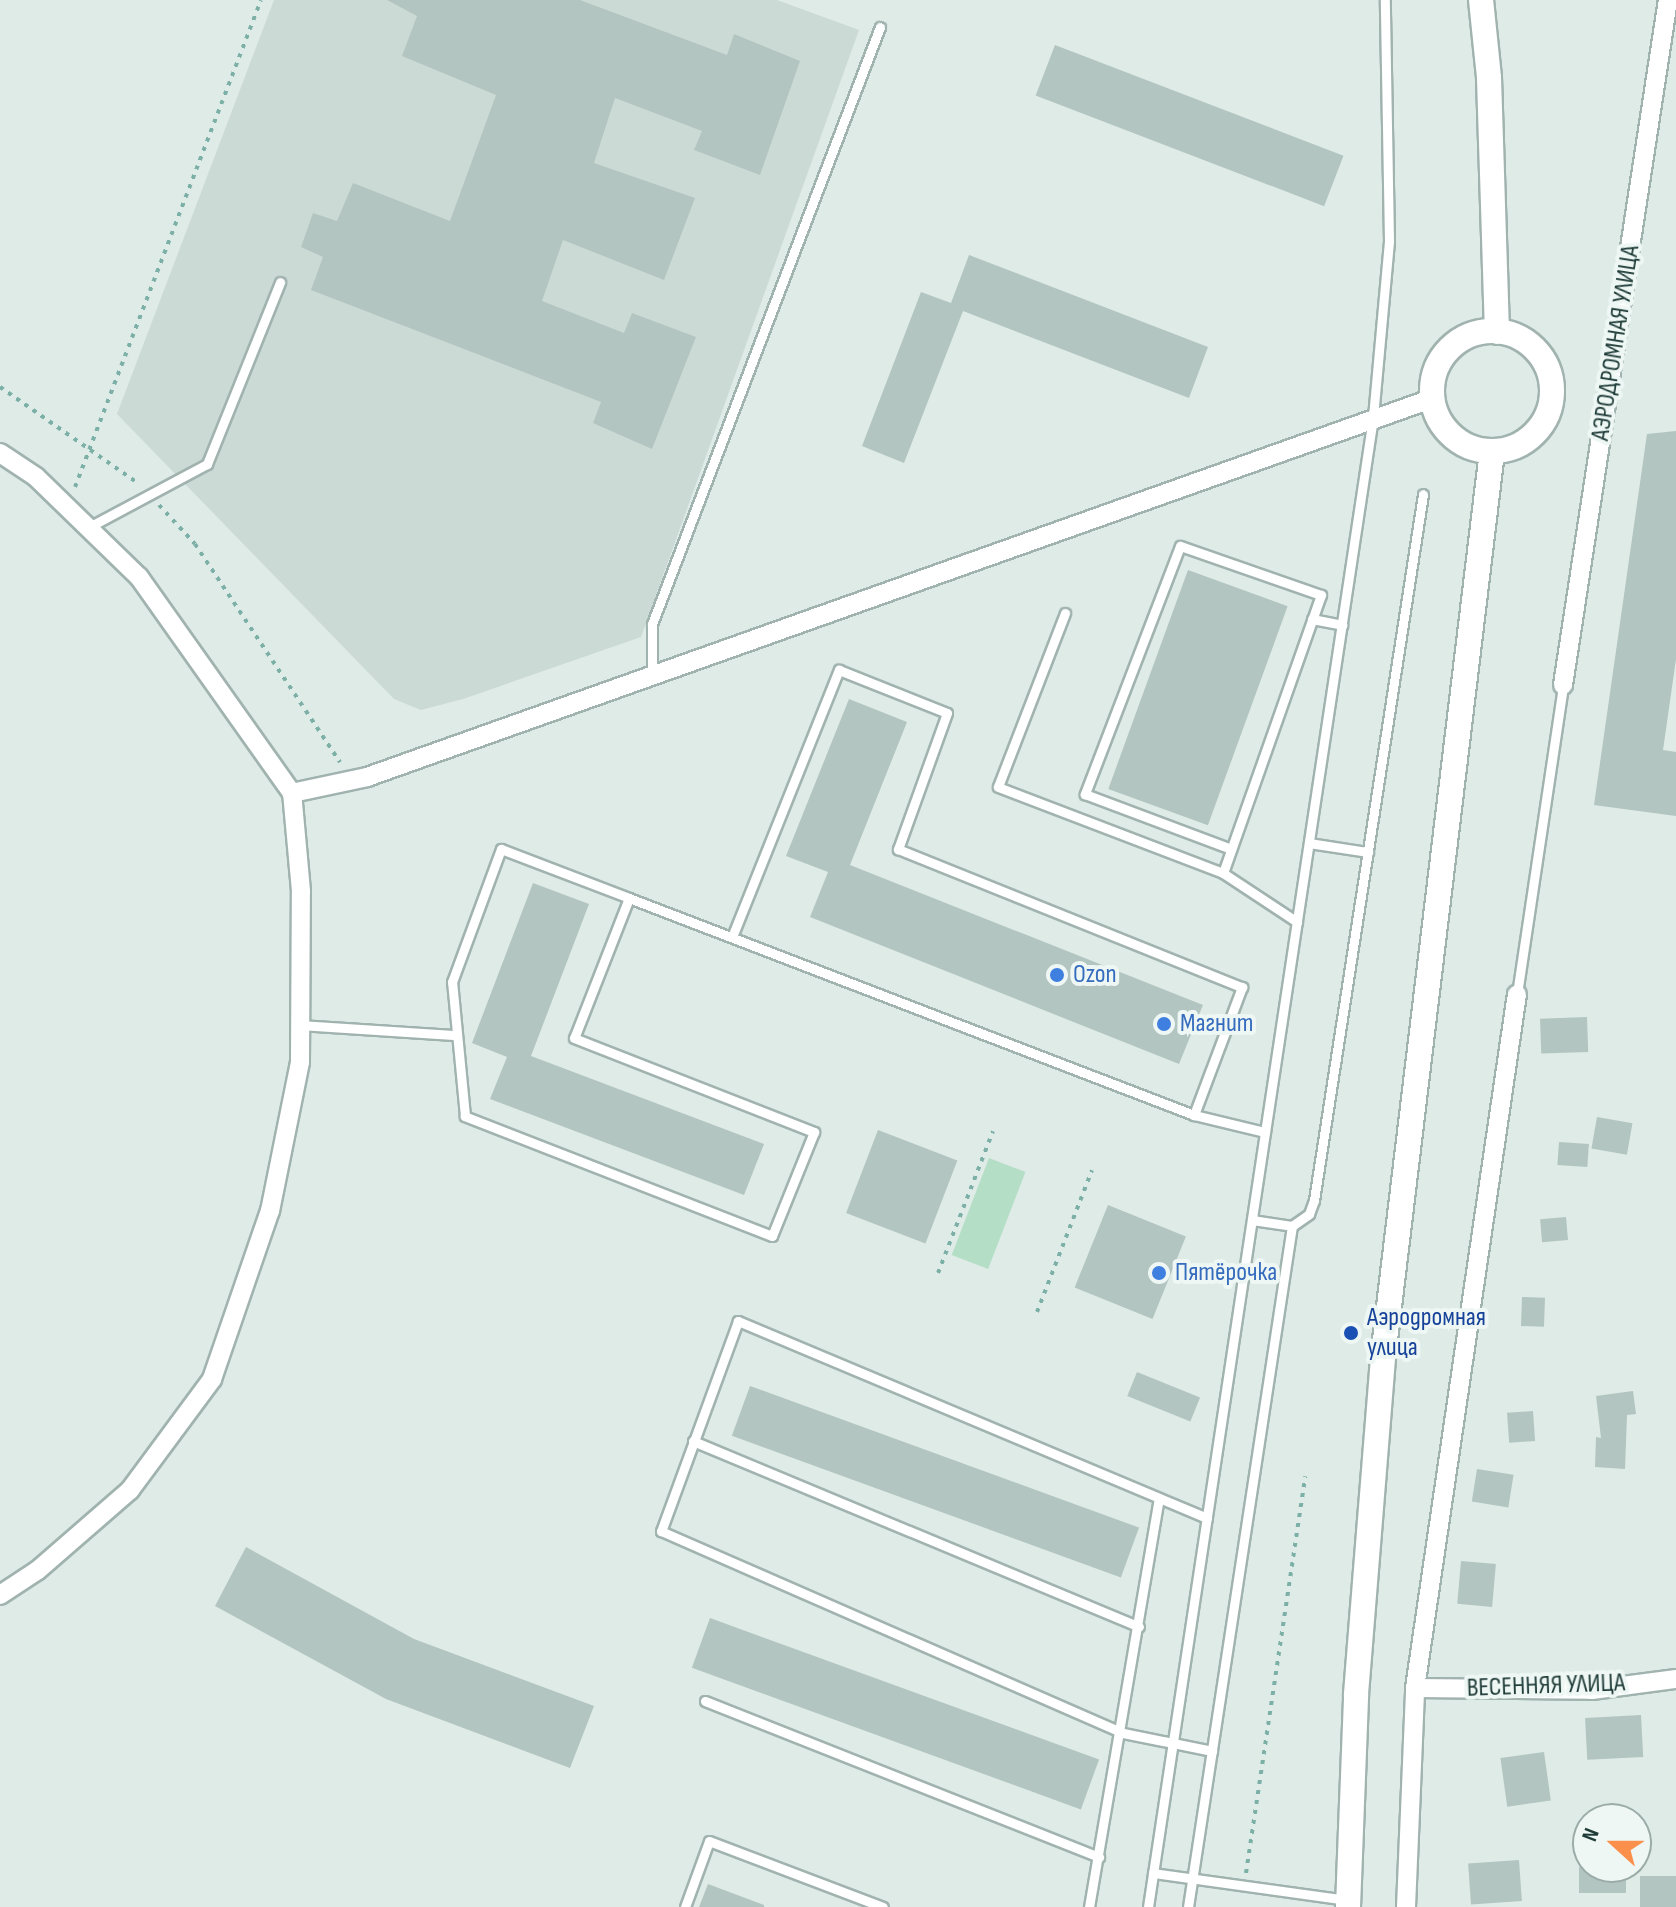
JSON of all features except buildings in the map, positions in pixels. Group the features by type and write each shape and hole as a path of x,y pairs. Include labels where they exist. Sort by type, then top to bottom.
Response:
{"street":[{"path":"1481,0 1489,78 1497,332"},
{"name":"АЭРОДРОМНАЯ УЛИЦА","path":"1563,685 1668,0"},
{"path":"1497,332 1529,343 1544,361 1552,384 1550,407 1539,429 1522,444 1492,451 1455,440 1439,422 1431,399 1433,375 1444,354 1461,339 1497,332"},
{"path":"292,793 351,780 652,677 1373,417 1431,399"},
{"path":"1348,1904 1356,1694 1384,1348 1492,451"},
{"path":"0,453 68,506 139,577 193,647 292,793 301,891 300,1062 270,1211 212,1379 130,1490 38,1570 0,1595"},
{"path":"1406,1907 1415,1688 1517,994"},
{"name":"ВЕСЕННЯЯ УЛИЦА","path":"1415,1688 1592,1690 1676,1679"}],"lane":[{"path":"1148,1907 1373,417 1389,241 1385,0"},
{"path":"652,677 652,624 880,27"},
{"path":"89,527 207,464 280,282"},
{"path":"1252,1220 1292,1226 1309,1214 1314,1200 1423,494"},
{"path":"1223,873 1321,595 1180,546 1085,794 1231,849"},
{"path":"1065,613 998,787 1223,873 1297,922"},
{"path":"1312,619 1342,625"},
{"path":"732,937 839,670 947,713 898,849 1242,987 1194,1115"},
{"path":"1517,994 1563,685"},
{"path":"1309,843 1368,852"},
{"path":"629,898 574,1038 814,1132 772,1236 465,1116 453,1035 452,982 501,849 732,937 1194,1115 1265,1132"},
{"path":"300,1025 453,1035"},
{"path":"1188,1907 1292,1226"},
{"path":"1207,1518 738,1321 661,1531 1123,1733 1173,1746 1212,1751"},
{"path":"693,1441 1139,1627"},
{"path":"1089,1907 1123,1733 1159,1499"},
{"path":"705,1701 1099,1857"},
{"path":"685,1907 709,1841 883,1907"},
{"path":"1153,1873 1348,1904"}],"path":[{"path":"68,506 261,0"},
{"path":"0,387 91,447 150,495 195,544 351,780"},
{"path":"938,1273 993,1131"},
{"path":"1037,1312 1092,1170"},
{"path":"1244,1886 1305,1476"}],"shaded area":[{"path":"274,0 777,0 859,30 641,637 463,699 421,710 394,699 117,414"}],"green space":[{"path":"989,1158 1025,1172 988,1269 952,1255"}],"place":[{"name":"Ozon","path":"1057,975"},
{"name":"Магнит","path":"1164,1024"},
{"name":"Пятёрочка","path":"1159,1273"},
{"name":"Аэродромная улица","path":"1351,1333"}]}
